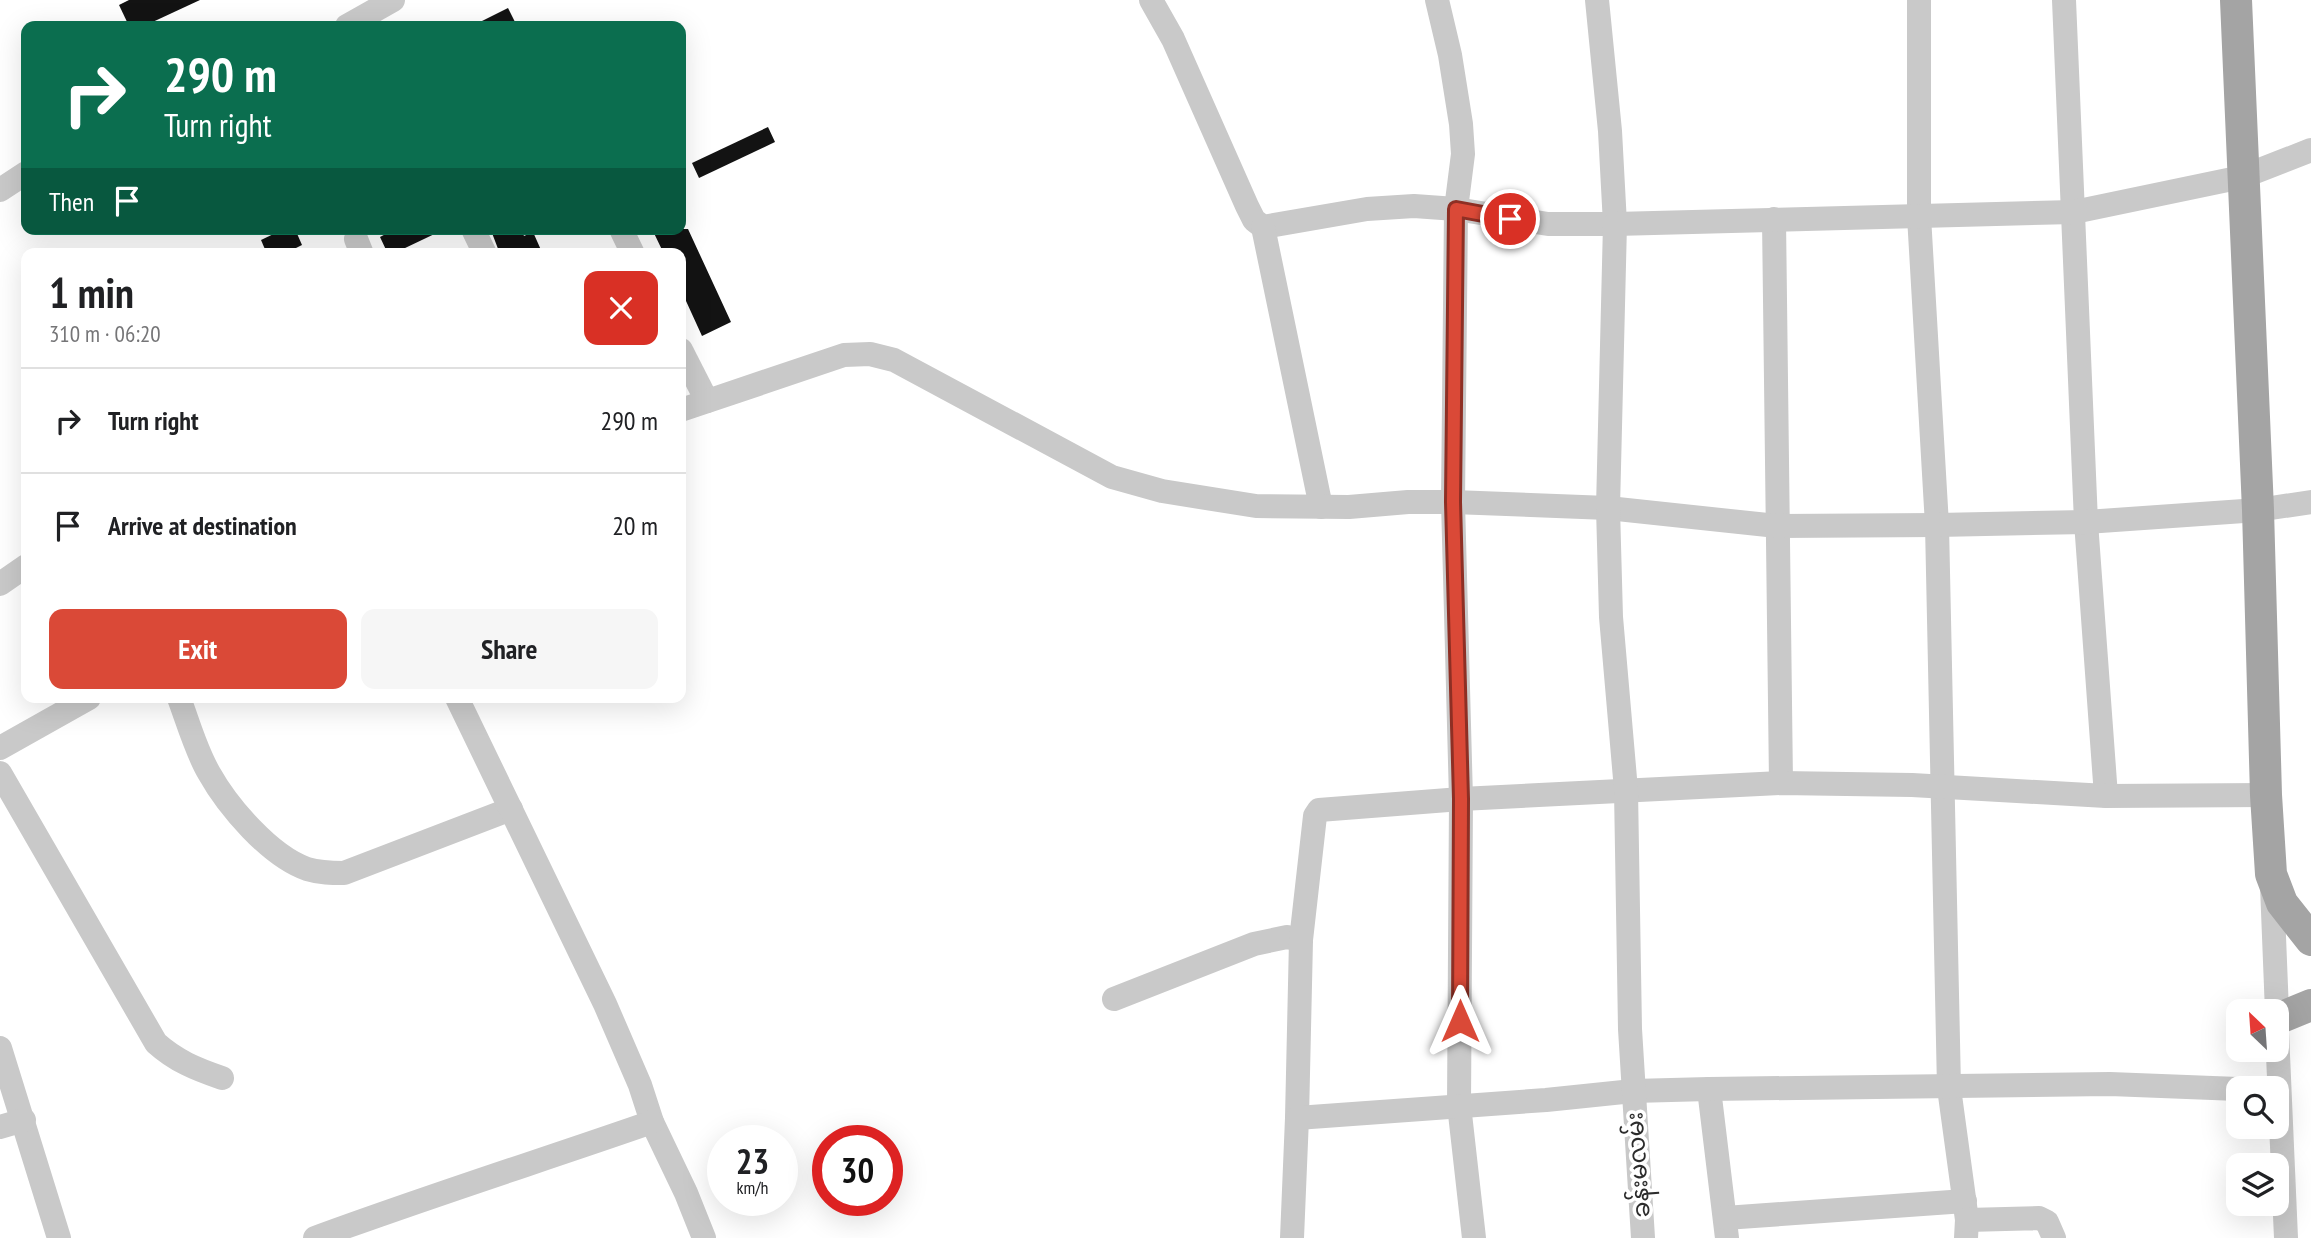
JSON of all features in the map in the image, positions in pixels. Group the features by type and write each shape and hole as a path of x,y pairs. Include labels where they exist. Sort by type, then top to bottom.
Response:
{"main road":[{"path":"2236,0 2271,874 2282,902 2311,940"},
{"path":"2289,1014 2311,1005"}],"street":[{"path":"373,19 393,0"},
{"path":"1151,0 1173,39 1247,206 1254,220 1263,227 1321,507"},
{"path":"1437,0 1461,124 1464,154 1456,209 1453,502 1461,799 1459,1105 1474,1238"},
{"name":"ခန်းမလမ်း","path":"1597,0 1610,131 1615,224 1608,508 1611,617 1626,790 1633,1091 1643,1238"},
{"path":"1919,0 1919,216 1937,526 1949,1088 1966,1220"},
{"path":"2064,0 2086,523 2106,796"},
{"path":"1263,227 1367,209 1414,205 1548,224 2074,212 2242,177 2311,150"},
{"path":"0,190 21,176"},
{"path":"1774,219 1781,783"},
{"path":"686,408 844,355 870,354 894,359 1112,477 1162,491 1255,506 1321,507 1453,502 1608,508 1777,526 1937,526 2086,523 2258,510 2311,502"},
{"path":"686,359 706,401"},
{"path":"0,584 21,569"},
{"path":"0,748 80,703"},
{"path":"181,703 208,772 238,815 278,853 306,869 328,874 344,873 511,810"},
{"path":"459,703 604,1004 640,1085 652,1122 704,1238"},
{"path":"0,773 156,1043 169,1055 188,1066 222,1077"},
{"path":"1292,1238 1301,940 1315,816 1318,810 1461,799 1781,783 1944,787 2106,796 2266,795"},
{"path":"2271,874 2276,999"},
{"path":"1114,999 1254,944 1287,937 1301,940"},
{"path":"0,1048 58,1238"},
{"path":"1297,1118 1633,1091 2110,1084 2226,1089"},
{"path":"1709,1089 1726,1228 2039,1218 2047,1222 2054,1238"},
{"path":"0,1127 24,1120"},
{"path":"315,1238 398,1207 493,1178 652,1122"},
{"path":"2281,1139 2286,1238"}],"building":[{"path":"129,0 200,0 155,21 127,21 119,5"},
{"path":"508,8 514,21 482,21"},
{"path":"768,127 775,142 699,178 692,163"},
{"path":"688,229 731,322 702,336 686,301 686,248 661,248 655,235 686,235"},
{"path":"271,235 298,235 302,245 296,248 264,248 261,240"},
{"path":"432,235 405,248 385,248 380,237"},
{"path":"493,235 534,235 540,248 498,248"}],"route":[{"path":"1460,1021 1461,799 1453,502 1456,209 1510,219"}]}
